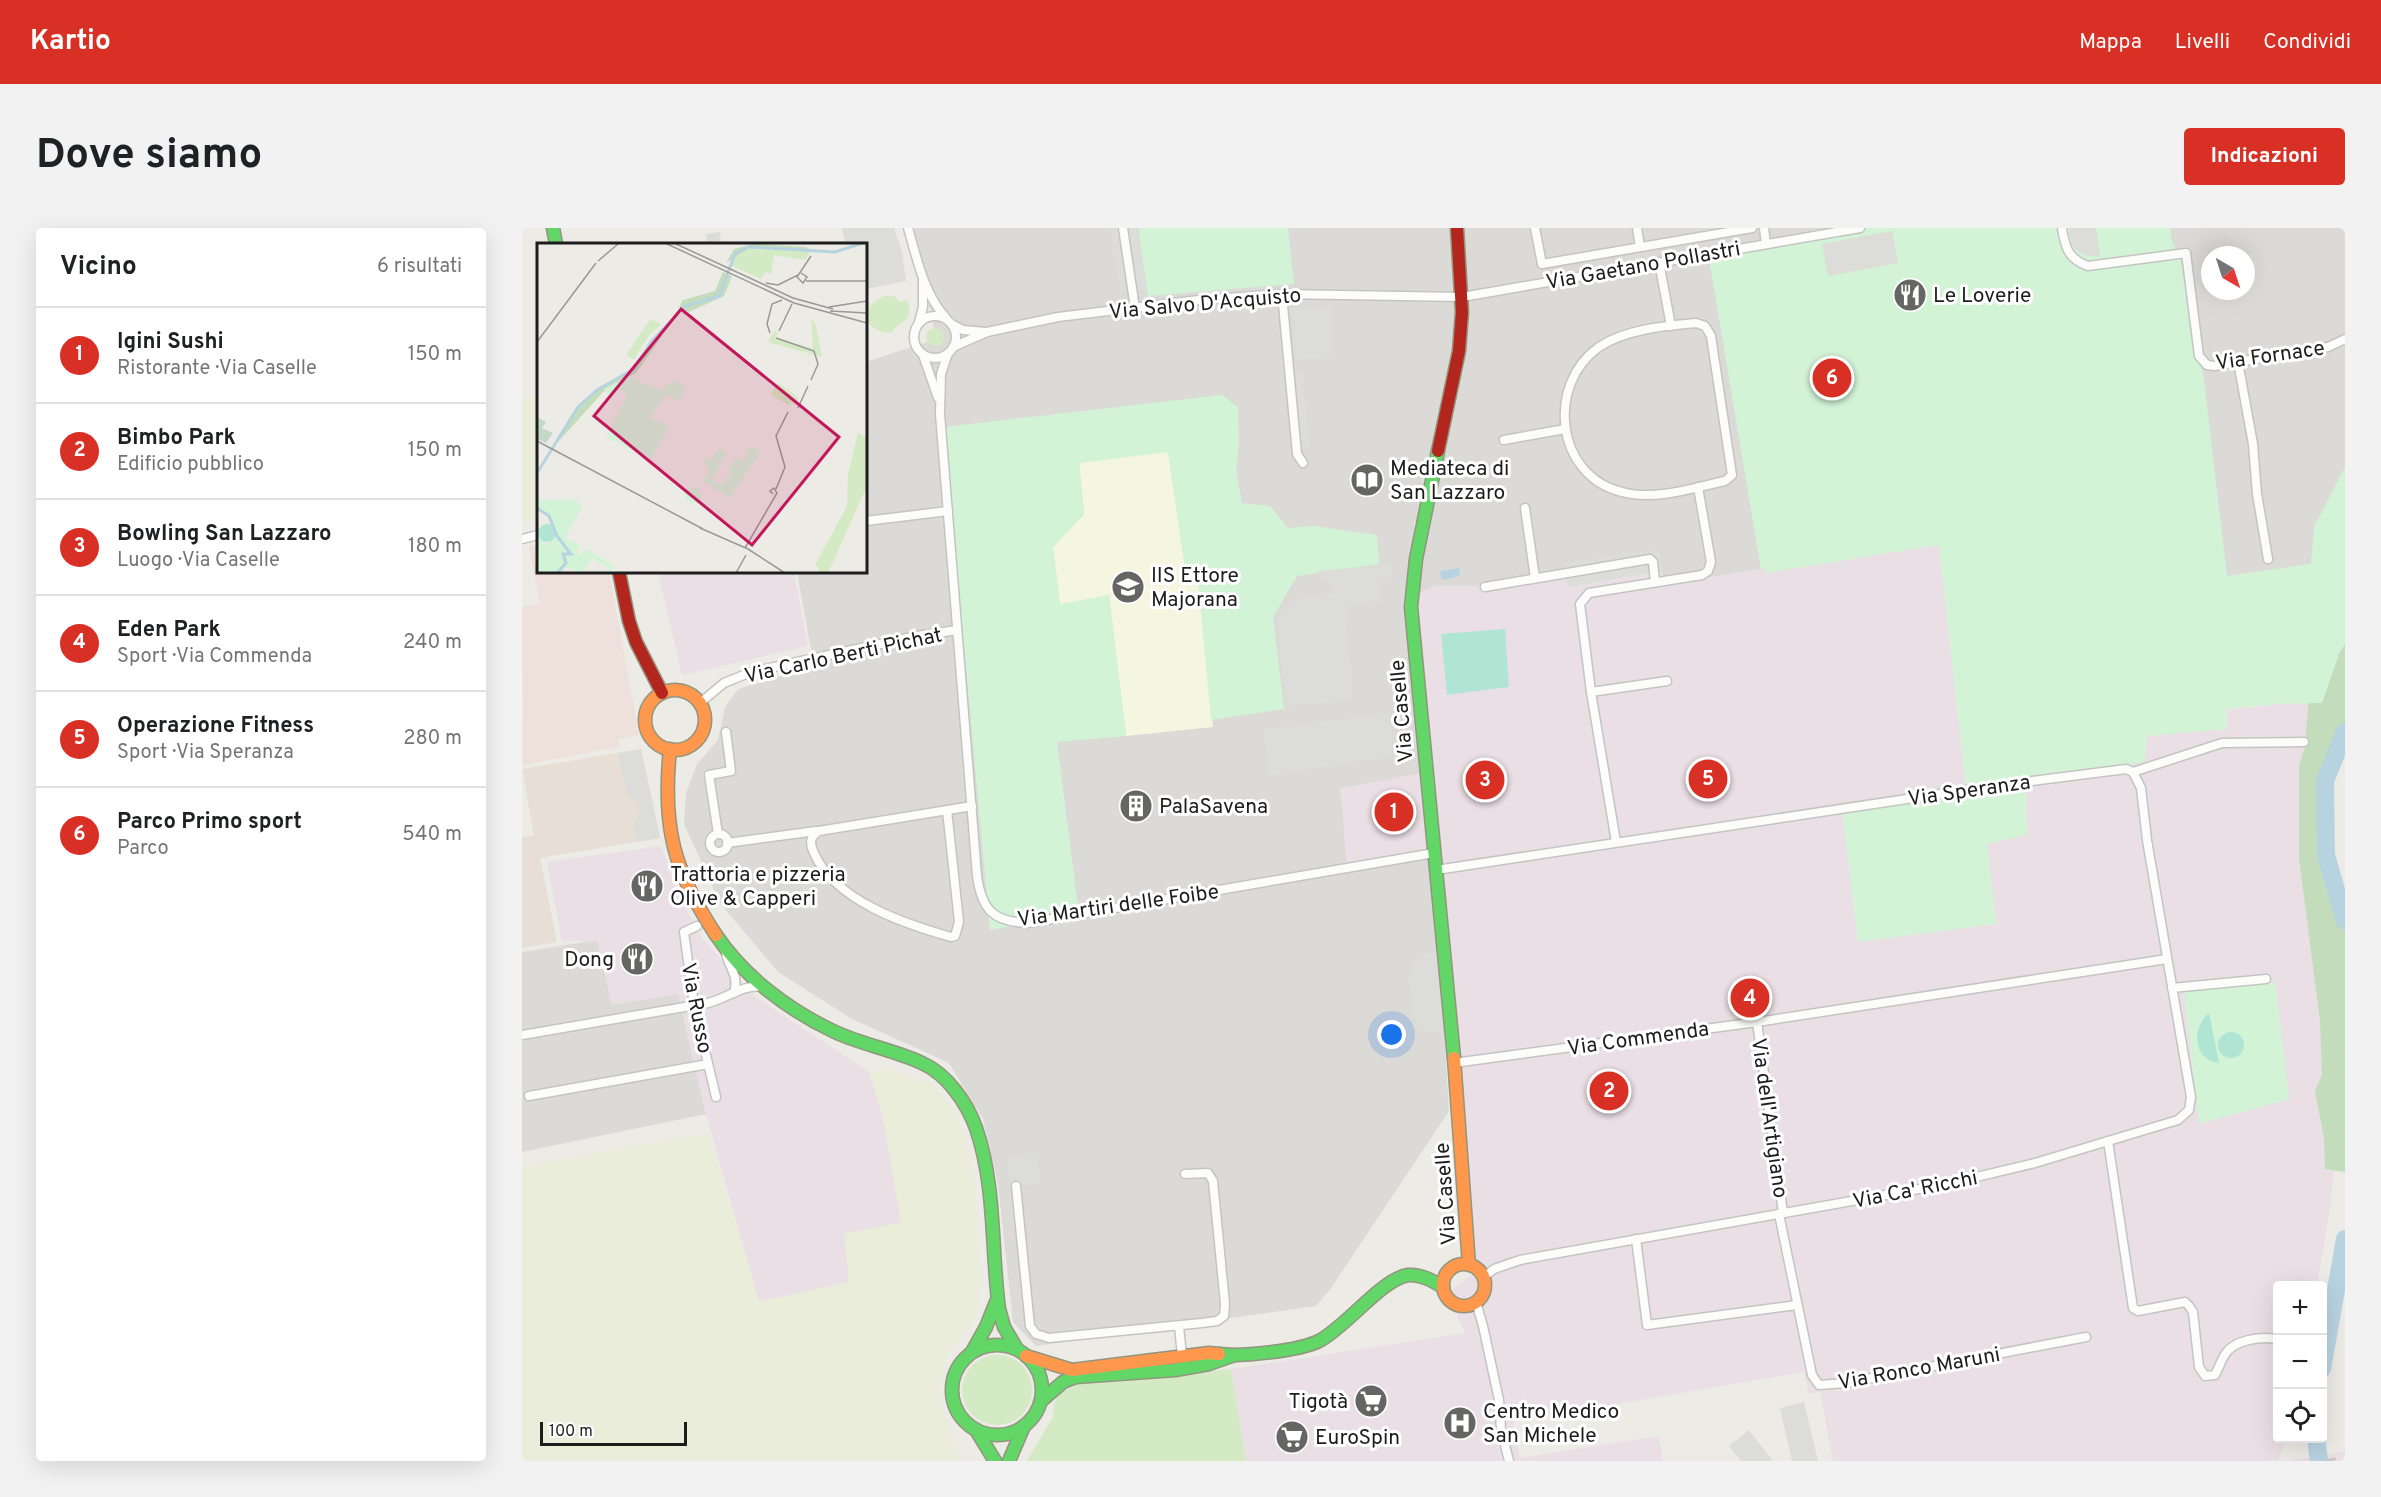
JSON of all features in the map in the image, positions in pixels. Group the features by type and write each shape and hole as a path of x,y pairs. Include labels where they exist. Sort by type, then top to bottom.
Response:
{"street":[{"path":"553,228 556,243"},
{"name":"Via Martiri delle Foibe","path":"908,228 931,298 956,334 941,374 939,401 980,893 992,913 1006,921 1042,921 1434,853"},
{"path":"1123,228 1135,308"},
{"name":"Via Caselle","path":"1457,228 1462,297 1459,351 1420,540 1412,594 1454,1063 1469,1265"},
{"path":"1535,228 1542,264 1752,228"},
{"path":"1637,228 1640,247"},
{"path":"1764,228 1766,244"},
{"name":"Via Gaetano Pollastri","path":"1462,297 1860,228"},
{"name":"Via Fornace","path":"2062,228 2068,252 2076,262 2088,266 2186,253 2199,356 2206,365 2328,347 2345,339"},
{"path":"1659,262 1671,326"},
{"name":"Via Martiri delle Foibe","path":"923,278 922,307 914,339 923,355 939,401"},
{"path":"1282,294 1297,454 1303,463"},
{"name":"Via Salvo D'Acquisto","path":"987,332 1058,316 1199,300 1282,294 1462,297"},
{"path":"918,324 932,316 948,321 963,330 987,332"},
{"path":"1701,324 1709,332 1733,471 1730,479 1725,481 1650,495 1636,495 1613,489 1599,481 1582,466 1572,451 1565,429 1568,389 1576,371 1593,352 1619,337 1671,326 1701,324"},
{"path":"923,355 934,358 987,332"},
{"path":"2238,362 2253,444 2257,494 2268,559"},
{"path":"1504,440 1565,429"},
{"path":"1616,842 1591,692 1580,604 1588,593 1702,574 1710,568 1698,487"},
{"path":"1525,508 1536,578"},
{"path":"867,521 948,511"},
{"path":"522,539 537,535"},
{"path":"1485,587 1650,559 1653,562 1655,582"},
{"path":"619,573 629,621 636,642 662,693"},
{"name":"Via Carlo Berti Pichat","path":"700,703 724,683 751,672 917,636 957,630"},
{"path":"1591,692 1667,681"},
{"path":"683,691 690,693 700,703 704,712 703,732 689,746 670,749 652,739 645,720 648,707 662,693 683,691"},
{"path":"718,834 710,776 731,771 726,732"},
{"path":"2266,979 2172,988 2147,840 2141,788 2133,772 2222,743 2304,742"},
{"path":"670,749 667,811 676,855 702,914 725,947 764,987 785,1004 825,1027 923,1063 941,1074 970,1112 986,1160 996,1302 1003,1329 1035,1366 1041,1380 1041,1401 1035,1414 1025,1426 1010,1461"},
{"name":"Via Speranza","path":"1436,870 2113,769 2126,769 2133,772"},
{"path":"727,843 819,831 972,806"},
{"path":"819,831 812,836 810,841 817,861 835,881 856,898 881,912 951,937 955,936 959,922 947,810"},
{"path":"718,834 725,836 727,843 722,851 712,848 711,840 718,834"},
{"name":"Via Russo","path":"697,926 684,932 694,1005 716,1097"},
{"path":"725,947 726,961 734,972 736,980 734,993"},
{"name":"Via Commenda","path":"1454,1063 1757,1022 2168,959"},
{"path":"522,1035 723,999 751,985 764,987"},
{"name":"Via Ca' Ricchi","path":"1484,1277 1494,1269 1520,1260 1991,1174 2174,1122 2186,1113 2191,1097 2172,988"},
{"name":"Via dell'Artigiano","path":"1757,1022 1781,1214"},
{"path":"529,1096 708,1064"},
{"path":"2108,1141 2133,1308 2145,1311 2185,1302 2193,1312 2199,1367 2205,1376 2215,1375 2230,1348 2240,1343 2273,1339"},
{"path":"1016,1186 1032,1331 1049,1338 1179,1326 1222,1319 1225,1313 1213,1181 1208,1173 1185,1174"},
{"name":"Via Ronco Maruni","path":"1781,1214 1812,1375 1819,1385 1846,1383 2086,1337"},
{"path":"1636,1239 1647,1325 1797,1305"},
{"name":"Via Caselle","path":"1443,1287 1444,1280 1458,1265 1469,1265 1479,1270 1484,1277"},
{"path":"1424,1277 1451,1270"},
{"path":"972,1352 988,1346 1003,1345 1072,1370 1182,1356 1221,1353 1232,1356 1304,1347 1319,1341 1347,1322 1392,1281 1408,1275 1424,1277 1443,1287 1446,1298 1451,1303 1465,1305 1476,1302 1484,1288 1484,1277"},
{"path":"995,1461 976,1430 962,1419 953,1404 951,1390 954,1375 961,1363 972,1352 996,1302"},
{"path":"1476,1302 1486,1336 1499,1400 1501,1428 1509,1461"},
{"path":"1179,1326 1182,1356"},
{"path":"1041,1401 1069,1378 1193,1367 1223,1362 1232,1356"},
{"path":"976,1430 1002,1435 1025,1426"}],"shaded area":[{"path":"842,228 894,228 902,252 906,281 867,289 867,243 845,243"},
{"path":"914,228 1852,228 1762,573 1665,588 1435,586 1418,594 1449,1111 1329,1291 1316,1306 1036,1346 1013,1322 998,1184 983,1119 949,1063 852,1019 778,972 720,903 684,824 686,793 697,764 718,740 725,707 738,689 814,666 797,573 867,573 867,362 936,339","holes":["1424,521 1416,558 1414,523"]},
{"path":"1110,228 1138,228 1147,290 1120,293"},
{"path":"1138,228 1288,228 1294,284 1148,296"},
{"path":"1852,228 2170,228 2172,241 2181,260 2204,381 2227,576 2311,564 2314,527 2345,467 2345,644 2339,654 2322,703 2227,709 2227,729 2147,736 2145,762 2025,781 2027,835 1987,844 1996,924 1858,942 1842,809 1966,788 1939,545 1766,573 1765,568 1761,569 1708,253"},
{"path":"2055,228 2345,228 2345,559 2214,581"},
{"path":"2069,228 2096,228 2100,257 2084,255 2077,251 2072,245"},
{"path":"1892,231 1898,263 1828,276 1822,244"},
{"path":"720,232 721,243 707,243 706,234"},
{"path":"1331,307 1334,357 1296,360 1292,309"},
{"path":"1303,372 1310,447 1299,448 1292,374"},
{"path":"1222,395 1238,407 1239,442 1236,472 1242,503 1270,506 1288,528 1314,526 1377,535 1379,564 1297,576 1273,617 1284,709 1211,720 1198,581 1186,575 1168,452 1079,463 1084,514 1053,547 1060,604 1109,595 1126,736 1057,742 1079,914 990,930 944,427"},
{"path":"537,396 537,520 522,524 522,398"},
{"name":"IIS Ettore Majorana","path":"1168,451 1186,574 1198,580 1213,727 1126,736 1109,595 1060,605 1053,547 1084,514 1079,463"},
{"path":"1939,540 1966,788 1986,844 2024,781 2147,736 2227,729 2227,710 2279,704 2322,703 2312,731 2338,1132 2330,1208 2318,1281 2273,1281 2273,1443 2285,1443 2278,1461 1833,1461 1820,1392 1809,1394 1804,1372 1513,1422 1520,1458 1659,1436 1663,1461 1246,1461 1231,1369 1466,1333 1445,1295 1476,1272 1437,849 1347,866 1340,788 1423,773 1411,597 1435,586 1489,586 1658,558 1666,584"},
{"path":"537,544 537,573 609,573 639,735 618,739 619,747 523,765 522,607 540,604 529,546"},
{"path":"1659,549 1661,571 1568,587 1565,563"},
{"path":"1393,564 1393,577 1379,579 1382,601 1345,606 1354,700 1285,706 1278,619 1295,598 1335,593 1334,585 1319,579 1317,571"},
{"path":"658,573 794,573 808,646 682,675"},
{"path":"1389,713 1393,756 1269,776 1264,729"},
{"path":"641,749 660,838 540,858 557,942 522,948 522,837 534,835 522,769"},
{"path":"641,749 660,838 637,842 633,826 640,815 638,803 627,795 618,753"},
{"path":"661,846 676,889 699,934 751,994 869,1072 882,1113 902,1222 849,1282 759,1302 706,1114 678,994 612,1005 597,941 562,941 547,862"},
{"path":"597,940 678,994 706,1114 522,1152 522,952"},
{"path":"1437,951 1442,1033 1422,1031 1413,1011 1409,981 1414,963 1423,955"},
{"path":"2275,982 2289,1099 2199,1124 2184,991"},
{"path":"888,1069 936,1087 953,1109 967,1140 975,1194 980,1280 978,1307 971,1324 947,1355 938,1386 942,1413 959,1461 522,1461 522,1167 708,1133 759,1302 849,1282 844,1234 901,1222 882,1113 869,1072"},
{"path":"1037,1153 1040,1184 1010,1187 1008,1157"},
{"path":"1804,1402 1818,1461 1792,1461 1780,1408"},
{"path":"1749,1430 1773,1461 1741,1461 1729,1446"},
{"path":"2345,1451 2345,1461 2286,1461"}],"green space":[{"path":"884,296 894,296 900,302 907,300 908,317 892,332 877,330 867,321 867,312 877,300"},
{"path":"931,328 939,328 944,333 942,344 931,346 926,341 926,333"},
{"path":"2345,609 2345,732 2325,781 2326,855 2345,921 2345,1172 2325,1169 2324,1138 2315,1091 2322,1075 2320,1021 2299,858 2299,766 2305,747 2311,669"},
{"path":"1505,629 1509,687 1447,695 1441,634"},
{"path":"2209,1013 2219,1063 2210,1061 2204,1056 2198,1042 2199,1027"},
{"path":"2231,1032 2240,1036 2244,1045 2240,1054 2231,1058 2222,1054 2218,1045 2222,1036"},
{"path":"990,1355 1004,1355 1017,1360 1027,1370 1032,1390 1027,1410 1017,1420 1004,1425 990,1425 977,1420 967,1410 962,1397 962,1383 967,1370 977,1360"},
{"path":"1231,1369 1246,1461 1027,1461 1053,1417 1054,1404 1060,1393 1080,1384"}],"water":[{"path":"1459,568 1460,576 1442,580 1440,571"}],"waterway":[{"path":"2345,732 2325,781 2326,855 2345,921"},
{"path":"2327,1341 2345,1239"},
{"path":"2317,1443 2319,1461"}],"railway":[{"path":"2324,1461 2345,1457"}],"traffic: fast":[{"path":"553,228 556,243"},
{"path":"1438,451 1416,559 1411,607 1454,1058"},
{"path":"716,935 754,979 801,1014 846,1037 922,1063 940,1074 962,1099 976,1128 987,1172 999,1309 1004,1327 1017,1349"},
{"path":"1219,1354 1241,1355 1310,1345 1330,1334 1387,1285 1408,1275 1431,1280 1443,1287"},
{"path":"972,1352 986,1327 996,1302"},
{"path":"997,1345 1014,1349 1029,1358 1038,1373 1042,1390 1038,1407 1029,1422 1014,1431 997,1435 980,1431 965,1422 956,1407 952,1390 956,1373 965,1358 980,1349 997,1345"},
{"path":"1041,1401 1063,1382 1076,1377 1175,1370 1209,1364 1232,1356"},
{"path":"1009,1461 1024,1426"},
{"path":"976,1430 995,1461"}],"traffic: slow":[{"path":"675,690 692,695 700,703 705,720 700,737 692,745 675,750 658,745 650,737 645,720 650,703 658,695 675,690"},
{"path":"670,749 668,801 674,846 680,868 701,912 716,935"},
{"path":"1454,1058 1469,1265"},
{"path":"1464,1264 1479,1270 1485,1285 1479,1300 1464,1306 1449,1300 1443,1285 1449,1270 1464,1264"},
{"path":"1026,1356 1072,1370 1209,1353 1219,1354"}],"traffic: jam":[{"path":"1438,451 1459,351 1462,312 1457,228"},
{"path":"619,573 629,621 636,642 662,693"}],"place":[{"name":"Le Loverie","path":"1910,295"},
{"name":"Parco Primo sport","path":"1832,378"},
{"name":"Mediateca di San Lazzaro","path":"1367,480"},
{"name":"IIS Ettore Majorana","path":"1128,587"},
{"name":"Operazione Fitness","path":"1708,779"},
{"name":"Bowling San Lazzaro","path":"1485,780"},
{"name":"PalaSavena","path":"1136,806"},
{"name":"Igini Sushi","path":"1394,812"},
{"name":"Trattoria e pizzeria Olive & Capperi","path":"647,886"},
{"name":"Dong","path":"637,959"},
{"name":"Eden Park","path":"1750,998"},
{"name":"Bimbo Park","path":"1609,1091"},
{"name":"Tigotà","path":"1371,1401"},
{"name":"Centro Medico San Michele","path":"1460,1423"},
{"name":"EuroSpin","path":"1292,1437"}]}
